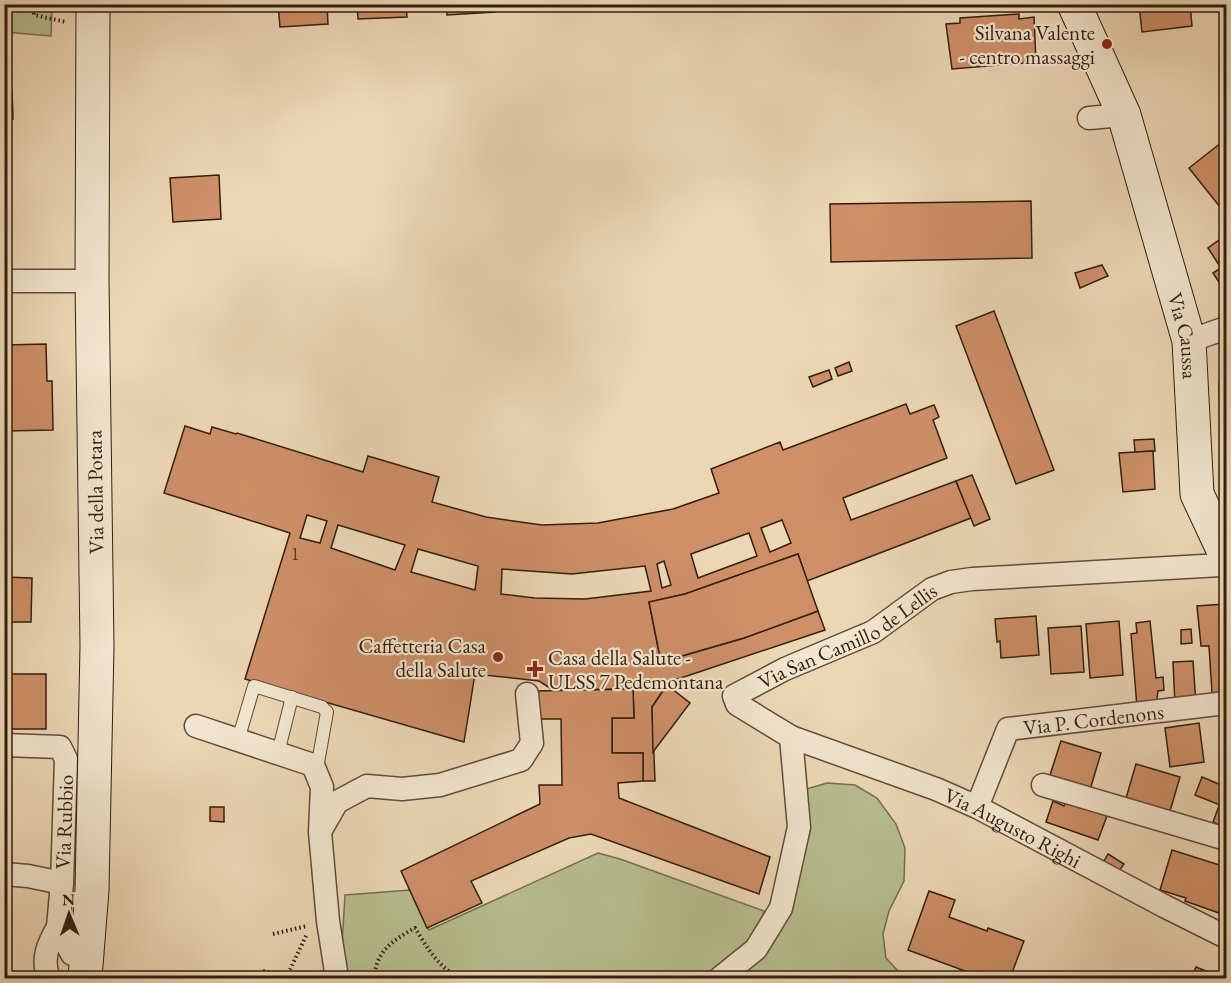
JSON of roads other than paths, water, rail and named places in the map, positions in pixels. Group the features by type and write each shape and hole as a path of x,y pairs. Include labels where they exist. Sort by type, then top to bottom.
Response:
{"street":[{"name":"Via Caussa","path":"1074,4 1124,116 1190,342 1197,494 1227,556"},
{"name":"Via della Potara","path":"86,969 92,890 97,646 92,281 93,16"},
{"path":"1089,118 1124,116"},
{"path":"4,281 92,281"},
{"path":"1190,342 1227,328"},
{"name":"Via San Camillo de Lellis","path":"790,737 737,704 734,696 785,669 873,632 932,589 951,582 972,579 1221,565 1227,561"},
{"path":"320,832 337,802 368,786 402,789 440,785 521,760 532,743 527,694"},
{"name":"Via P. Cordenons","path":"977,807 1008,729 1227,703"},
{"path":"196,726 316,768 322,787 320,832 328,921 337,978"},
{"path":"720,978 756,949 781,908 799,827 790,737"},
{"name":"Via Augusto Righi","path":"790,737 936,789 977,807 1227,937"},
{"name":"Via Rubbio","path":"4,745 60,747 66,759 62,883 57,927 48,944 45,966 49,978"},
{"path":"1043,785 1227,839"},
{"name":"Via Rubbio","path":"4,874 62,883"},
{"path":"57,927 72,954 86,969"}],"lane":[{"path":"238,740 254,686 326,709 316,768"},
{"path":"278,753 292,697"}],"place":[{"name":"Silvana Valente - centro massaggi","path":"1107,44"},
{"name":"Caffetteria Casa della Salute","path":"498,657"},
{"name":"Casa della Salute - ULSS 7 Pedemontana","path":"535,669"}]}
